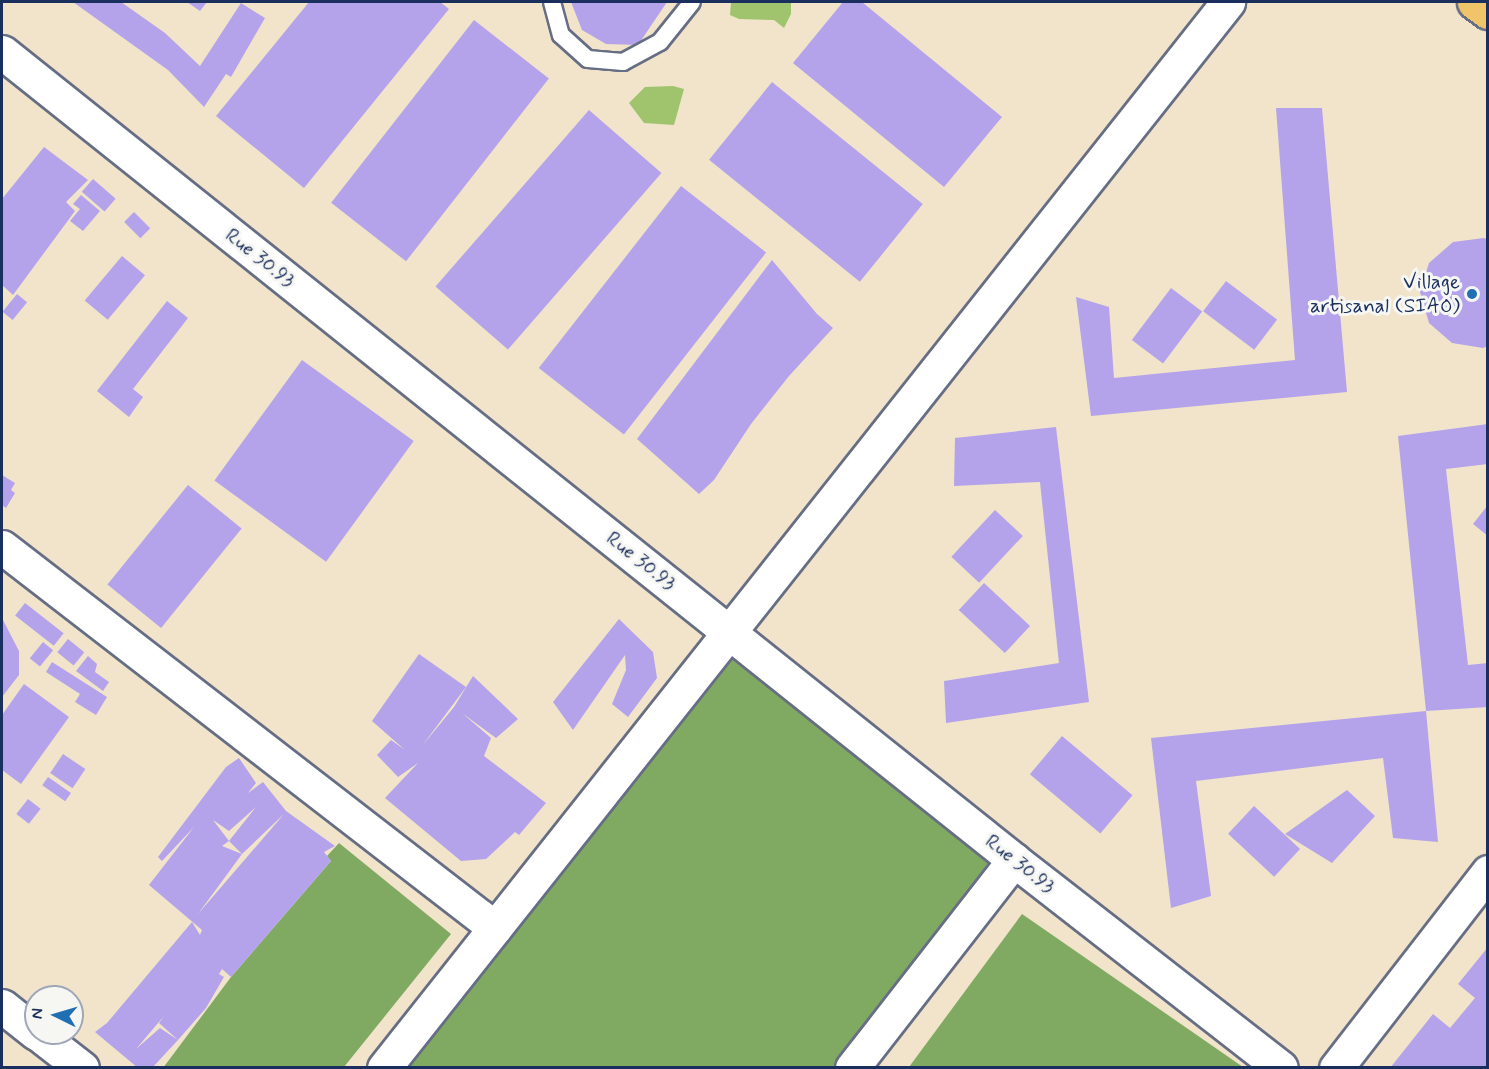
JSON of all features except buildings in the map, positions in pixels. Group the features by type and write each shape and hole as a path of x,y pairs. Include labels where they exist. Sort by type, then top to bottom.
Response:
{"main road":[{"path":"1474,2 1488,12"}],"street":[{"path":"384,1068 1228,2"},
{"name":"Rue 30.93","path":"2,52 1014,860 1281,1068"},
{"path":"2,546 495,928"},
{"path":"852,1068 1014,860"},
{"path":"1336,1068 1488,872"},
{"path":"2,1006 24,1023"},
{"path":"52,1045 82,1068"}],"lane":[{"path":"552,2 561,35 588,59 623,62 660,42 692,2"}],"green space":[{"path":"731,2 791,2 791,14 784,28 774,20 739,19 730,15"},
{"path":"673,86 684,89 674,125 644,123 629,103 645,87"},
{"path":"737,637 1008,867 850,1067 399,1068"},
{"path":"339,843 451,934 344,1067 163,1068 231,977 331,861 327,856"},
{"path":"1022,914 1243,1067 909,1067"}],"place":[{"name":"Village artisanal (SIAO)","path":"1472,294"}]}
